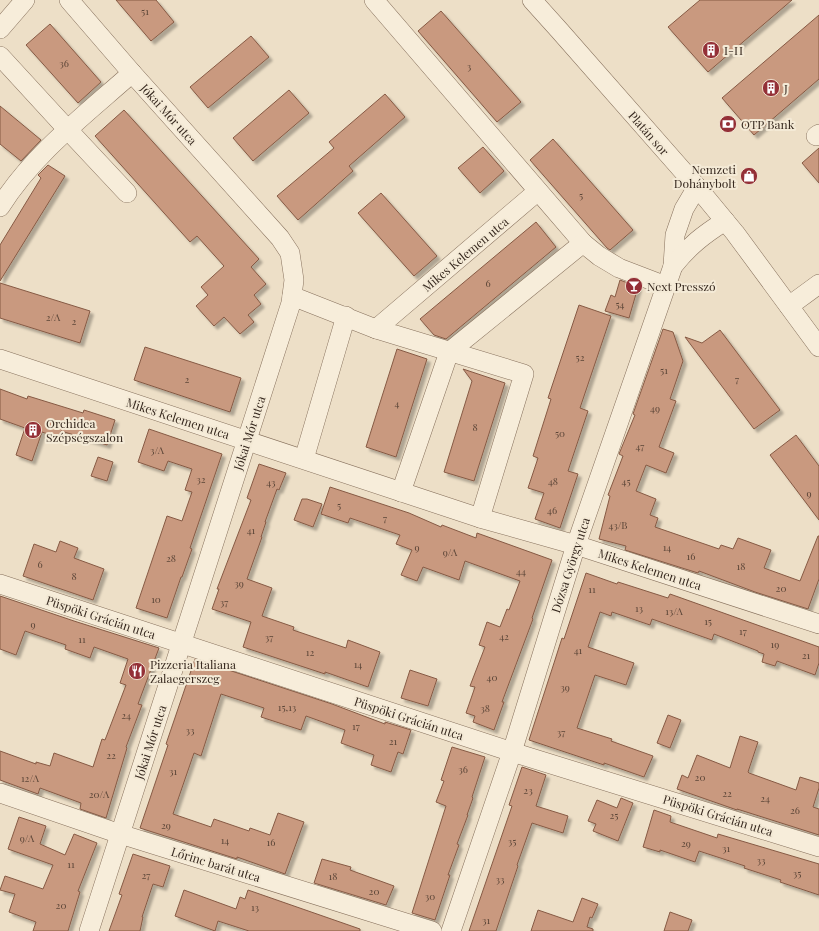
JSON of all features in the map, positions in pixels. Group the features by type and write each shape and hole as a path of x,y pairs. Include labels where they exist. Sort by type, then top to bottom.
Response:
{"street":[{"path":"0,29 25,0"},
{"name":"Jókai Mór utca","path":"69,0 132,73 280,238 290,254 294,280 291,302 89,931"},
{"path":"374,0 583,243 599,256 619,268 666,286"},
{"name":"Platán sor","path":"537,2 725,221 819,347"},
{"path":"0,56 127,193"},
{"path":"0,207 11,189 54,143 132,73"},
{"path":"673,266 675,235 684,209 697,188"},
{"name":"Mikes Kelemen utca","path":"376,329 538,192"},
{"name":"Dózsa György utca","path":"451,931 512,752 576,545 673,266 703,235 725,221"},
{"path":"402,492 449,352 583,243"},
{"path":"789,306 819,284"},
{"path":"292,296 376,329 524,374 480,518"},
{"path":"304,459 346,316"},
{"name":"Mikes Kelemen utca","path":"0,359 480,518 576,545 819,624"},
{"name":"Püspöki Grácián utca","path":"0,584 512,752 819,847"},
{"name":"Lőrinc barát utca","path":"0,793 120,834 432,931"}],"building":[{"path":"116,0 156,0 174,22 151,41"},
{"name":"I-H","path":"700,0 792,0 708,72 668,27"},
{"path":"441,11 521,102 497,122 418,31"},
{"name":"J","path":"819,15 819,79 754,135 722,98"},
{"path":"50,24 101,82 78,103 26,45"},
{"path":"251,36 269,57 208,108 190,87"},
{"path":"289,90 309,113 253,161 233,138"},
{"path":"385,94 405,117 349,166 353,171 298,220 277,196 334,148 329,142"},
{"path":"0,106 41,140 21,161 0,144"},
{"path":"124,110 259,259 251,267 266,284 254,295 261,304 248,315 254,322 240,334 224,317 214,326 196,306 208,295 201,287 224,266 197,236 190,242 95,136"},
{"path":"553,139 633,230 610,250 530,160"},
{"path":"483,147 504,171 480,193 458,168"},
{"path":"819,148 819,183 802,163"},
{"path":"48,165 65,176 0,281 0,245 41,178 38,175"},
{"path":"381,193 437,256 414,276 358,213"},
{"path":"536,222 556,247 446,339 434,335 420,319"},
{"path":"620,280 638,287 629,318 605,311 611,295 615,297"},
{"path":"0,283 90,311 80,343 0,318"},
{"path":"579,305 611,316 580,408 588,411 568,471 578,474 560,528 535,519 544,493 528,488 538,458 533,456 551,399 548,398"},
{"path":"663,329 673,332 683,361 670,399 676,401 659,447 674,453 666,473 646,465 636,491 656,499 650,515 658,518 655,527 719,549 721,545 733,549 738,538 771,550 764,568 800,581 819,536 819,579 808,609 755,592 699,571 698,573 625,550 626,546 599,539 610,496 608,495 623,456 619,454 635,415 633,414"},
{"path":"720,330 780,410 754,429 685,337 702,343"},
{"path":"145,347 241,378 230,412 134,380"},
{"path":"397,349 427,359 396,457 366,447"},
{"path":"463,369 505,383 474,481 444,472 472,381"},
{"path":"0,389 27,399 28,396 83,413 84,410 115,420 107,445 61,431 59,438 42,432 32,461 16,455 25,428 0,419"},
{"path":"149,429 222,454 190,548 192,549 167,618 136,608 167,516 182,521 192,492 185,490 192,469 168,461 164,471 138,462"},
{"path":"796,435 819,466 819,520 770,455"},
{"path":"98,457 113,462 107,481 91,476"},
{"path":"259,464 286,473 279,490 277,489 247,579 272,588 262,616 294,627 293,630 346,648 348,640 380,652 368,687 243,647 251,622 212,609 219,589 217,589 251,500 247,498"},
{"path":"330,487 409,513 441,527 442,525 476,538 477,533 552,560 532,618 533,619 502,702 504,702 494,730 473,722 475,716 466,713 475,687 470,686 485,647 479,645 487,622 500,627 507,609 509,610 520,581 465,561 459,580 423,567 417,581 401,575 412,550 396,544 400,535 350,518 348,523 321,514"},
{"path":"302,499 307,499 322,504 313,527 294,520"},
{"path":"60,541 78,548 74,558 104,569 93,600 23,576 34,544 56,552"},
{"path":"586,573 617,584 618,582 668,598 670,594 819,647 819,663 815,675 777,661 775,666 762,662 764,654 714,634 712,640 652,619 650,625 612,612 611,616 600,612 588,647 634,663 626,685 595,675 577,728 612,739 611,741 653,756 644,777 529,740 562,638 564,639"},
{"path":"0,596 159,648 138,704 142,705 126,747 127,748 106,818 80,809 81,803 40,788 38,794 0,780 0,751 36,764 36,762 50,766 54,753 93,767 102,739 105,740 126,685 120,683 128,659 94,647 90,658 65,649 66,645 25,631 16,655 0,649"},
{"path":"195,659 332,704 385,724 385,722 411,730 403,754 398,752 391,772 371,765 374,755 341,743 345,730 306,716 301,730 261,717 264,708 221,694 201,756 194,753 173,814 211,827 214,819 249,831 250,828 270,835 278,813 304,822 285,874 237,857 237,859 140,828 168,745 166,744"},
{"path":"410,670 437,679 428,706 401,698"},
{"path":"668,715 681,720 670,748 657,743"},
{"path":"740,736 758,742 748,772 749,773 796,790 800,777 819,783 819,788 813,807 819,809 819,835 737,810 677,789 682,775 688,778 697,755 730,768"},
{"path":"452,747 485,757 472,797 468,815 457,844 459,845 448,875 450,875 435,920 412,913 446,806 436,802 444,781 441,780"},
{"path":"522,767 546,775 536,806 568,816 563,833 532,823 496,931 469,931 512,806 509,805"},
{"path":"621,798 633,803 618,841 593,831 596,824 588,821 597,800 617,808"},
{"path":"654,810 671,816 670,822 717,838 718,834 819,864 819,895 780,882 781,880 744,868 745,866 699,851 695,862 660,850 660,852 643,847"},
{"path":"19,817 46,826 40,844 65,855 74,834 97,843 78,891 80,892 68,931 33,931 36,922 9,912 15,894 0,890 5,876 43,889 53,865 8,849"},
{"path":"133,854 170,866 163,887 153,884 142,917 140,931 109,931 122,895 119,894"},
{"path":"322,859 351,867 350,870 394,886 386,905 314,883"},
{"path":"184,890 236,909 240,897 245,899 248,890 360,929 360,931 249,931 218,921 215,931 175,916"},
{"path":"582,898 598,904 592,918 590,917 587,927 593,929 593,931 531,931 538,910 573,922"},
{"path":"670,912 692,920 688,931 664,931"}],"place":[{"name":"I-H","path":"711,50"},
{"name":"J","path":"771,88"},
{"name":"OTP Bank","path":"728,124"},
{"name":"Nemzeti Dohánybolt","path":"749,176"},
{"name":"Next Presszó","path":"634,286"},
{"name":"Orchidea Szépségszalon","path":"33,430"},
{"name":"Pizzeria Italiana Zalaegerszeg","path":"137,671"}]}
